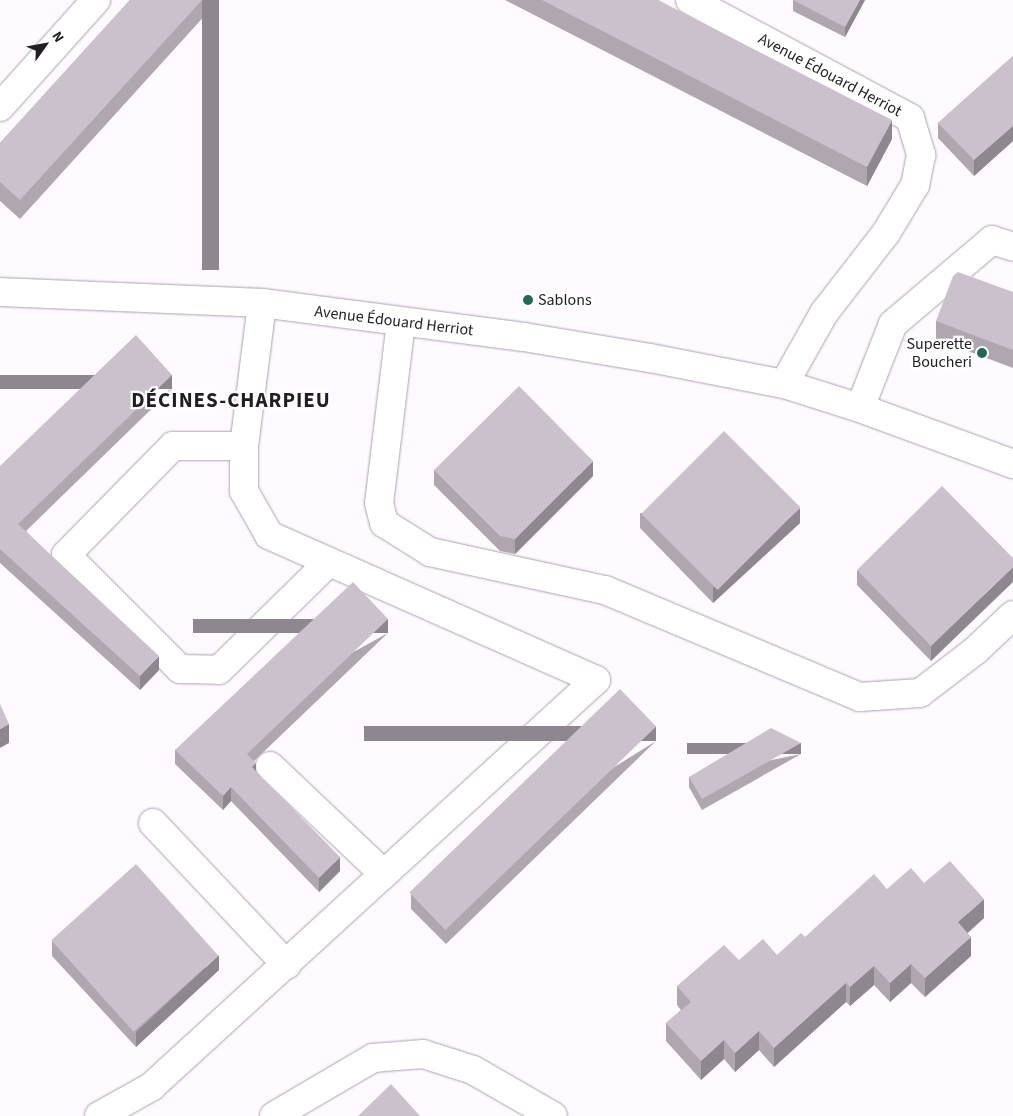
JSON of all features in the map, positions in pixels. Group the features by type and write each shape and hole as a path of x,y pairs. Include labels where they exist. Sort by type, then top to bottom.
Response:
{"street":[{"path":"0,107 96,0"},
{"name":"Avenue Édouard Herriot","path":"690,0 910,118 921,155 915,185 886,234 824,313 784,384"},
{"path":"860,408 894,324 992,240 1013,247"},
{"name":"Avenue Édouard Herriot","path":"0,292 262,303 524,337 784,384 860,408 1013,464"},
{"path":"99,1116 151,1087 287,965 596,680 269,535 244,491 244,446 262,303"},
{"path":"401,322 380,503 384,523 430,552 604,590 859,697 920,693 976,650 1013,615"},
{"path":"244,446 173,446 66,555 180,669 219,670 329,562"},
{"path":"270,766 384,874"},
{"path":"153,822 287,965"},
{"path":"274,1116 373,1058 422,1054 473,1070 553,1116"}],"building":[{"path":"130,0 202,0 20,200 0,182 0,143"},
{"path":"542,0 658,0 892,120 867,167"},
{"path":"793,0 860,0 845,27"},
{"path":"1013,56 1013,126 974,160 938,123"},
{"path":"958,272 1013,292 1013,350 936,321 953,276"},
{"path":"136,335 172,375 18,524 159,656 140,676 0,549 0,466"},
{"path":"519,386 593,461 515,539 500,536 434,470"},
{"path":"724,431 800,507 718,590 641,514"},
{"path":"942,486 1013,558 1013,567 931,646 857,570"},
{"path":"353,582 388,619 247,754 256,763 252,767 340,857 319,878 231,787 223,796 175,750"},
{"path":"620,689 656,726 445,930 409,893"},
{"path":"0,704 9,724 0,729"},
{"path":"771,728 801,743 702,799 689,777"},
{"path":"950,861 984,899 958,922 971,937 925,978 911,964 890,983 874,966 850,987 846,983 774,1048 759,1031 735,1053 724,1040 701,1061 666,1023 691,1002 677,986 724,945 739,960 763,939 777,955 801,933 805,937 874,874 887,889 911,868 924,883"},
{"path":"136,864 218,955 134,1032 51,940"},
{"path":"391,1084 420,1116 358,1116"}],"place":[{"name":"Sablons","path":"528,300"},
{"name":"Superette Boucheri","path":"982,353"}],"district":[{"name":"DÉCINES-CHARPIEU","path":"231,400"}]}
